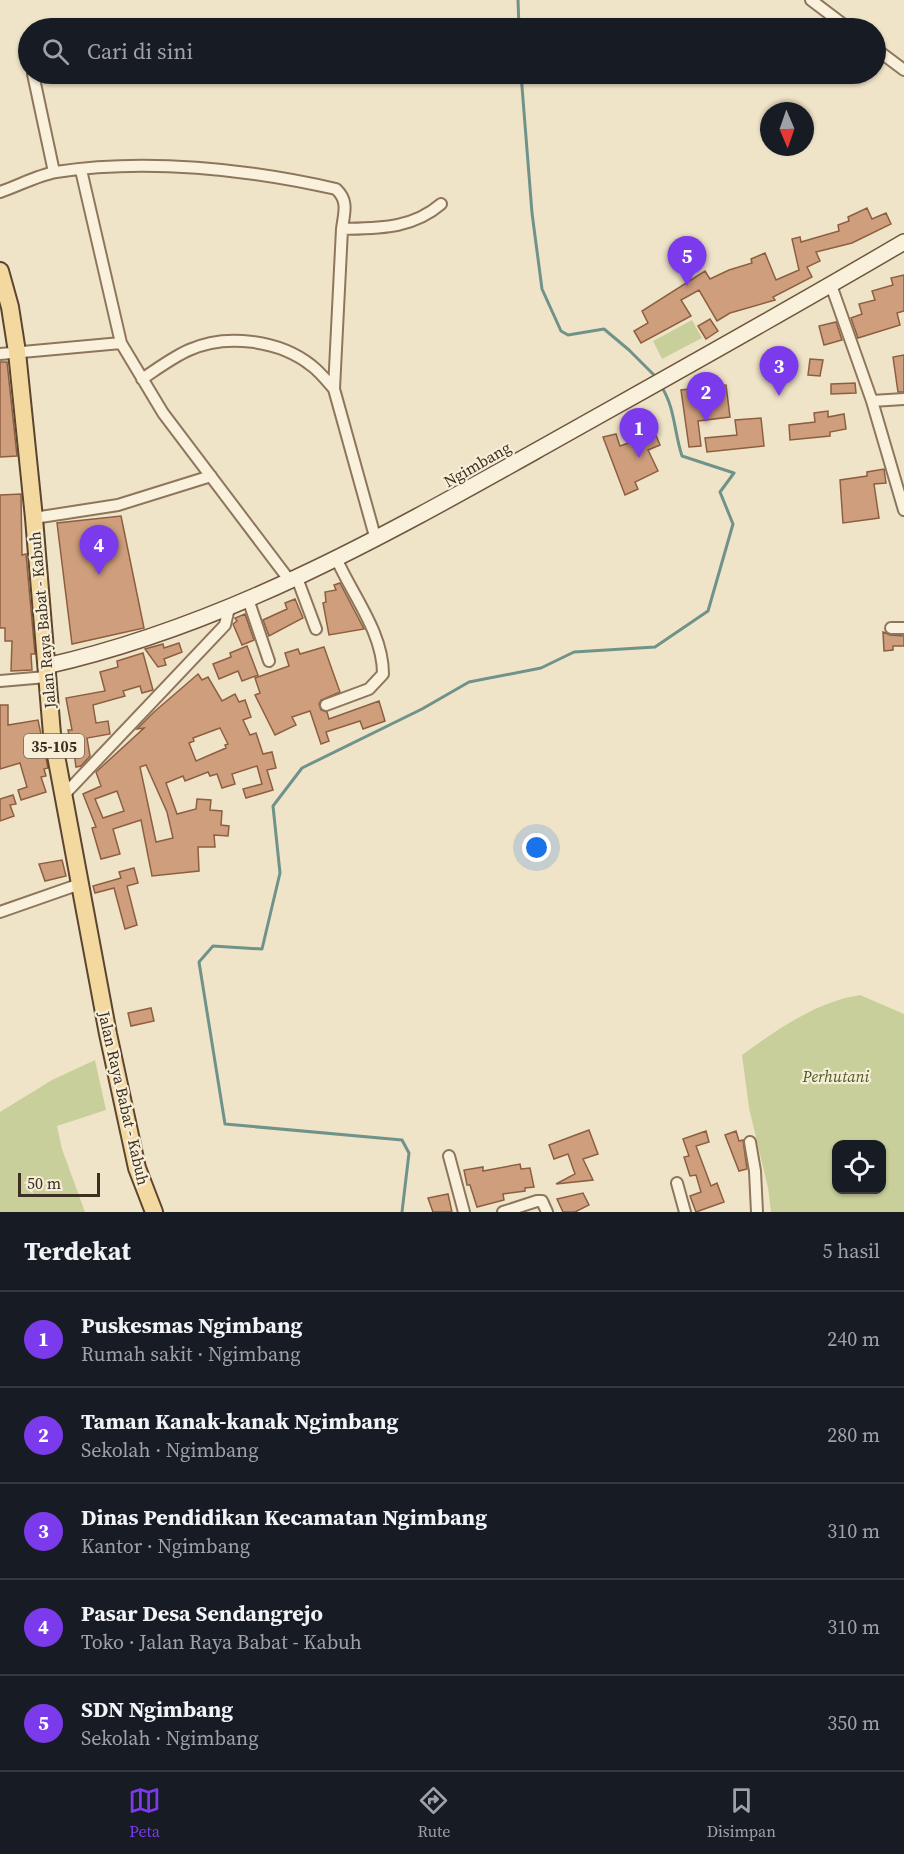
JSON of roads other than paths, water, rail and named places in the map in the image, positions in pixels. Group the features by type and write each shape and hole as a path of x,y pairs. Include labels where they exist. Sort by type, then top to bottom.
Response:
{"main road":[{"name":"Jalan Raya Babat - Kabuh","path":"0,272 10,307 8,353 34,519 46,671 62,798 137,1168 154,1212"}],"street":[{"path":"811,0 835,18"},
{"path":"886,56 904,70"},
{"path":"35,84 54,172"},
{"path":"0,192 54,172 160,166 258,174 336,189 343,195 346,204 342,229 334,389 376,540"},
{"path":"81,170 122,343 163,413 294,579 316,629"},
{"path":"342,229 398,227 429,214 441,204"},
{"name":"Ngimbang","path":"46,671 108,652 229,608 338,560 660,382 904,242"},
{"path":"831,285 872,401 904,510"},
{"path":"142,379 189,350 212,342 233,341 266,344 287,350 311,365 334,389"},
{"path":"8,353 122,343"},
{"path":"872,401 904,399"},
{"path":"34,519 118,505 211,476"},
{"path":"326,705 369,689 382,674 383,664 371,626 338,560"},
{"path":"249,599 269,661"},
{"path":"62,798 225,625 229,608"},
{"path":"891,628 904,628"},
{"path":"0,681 46,671"},
{"path":"0,912 80,884"},
{"path":"750,1142 757,1212"},
{"path":"449,1156 464,1212"},
{"path":"677,1183 685,1212"},
{"path":"503,1212 542,1201 548,1212"}],"waterway":[{"path":"518,0 519,18"},
{"path":"522,84 532,213 542,289 561,331 568,335 604,329 656,377"},
{"path":"402,1212 409,1153 402,1140 225,1124 199,962 213,946 262,949 280,873 273,806 302,768 422,709 469,682 541,668 574,652 655,647 708,611 733,524 720,492 734,473 682,456 672,411 661,386"}],"place":[{"name":"SDN Ngimbang","path":"687,286"},
{"name":"Dinas Pendidikan Kecamatan Ngimbang","path":"779,396"},
{"name":"Taman Kanak-kanak Ngimbang","path":"706,422"},
{"name":"Puskesmas Ngimbang","path":"639,458"},
{"name":"Pasar Desa Sendangrejo","path":"99,575"}],"park label":[{"name":"Perhutani","path":"836,1076"}]}
